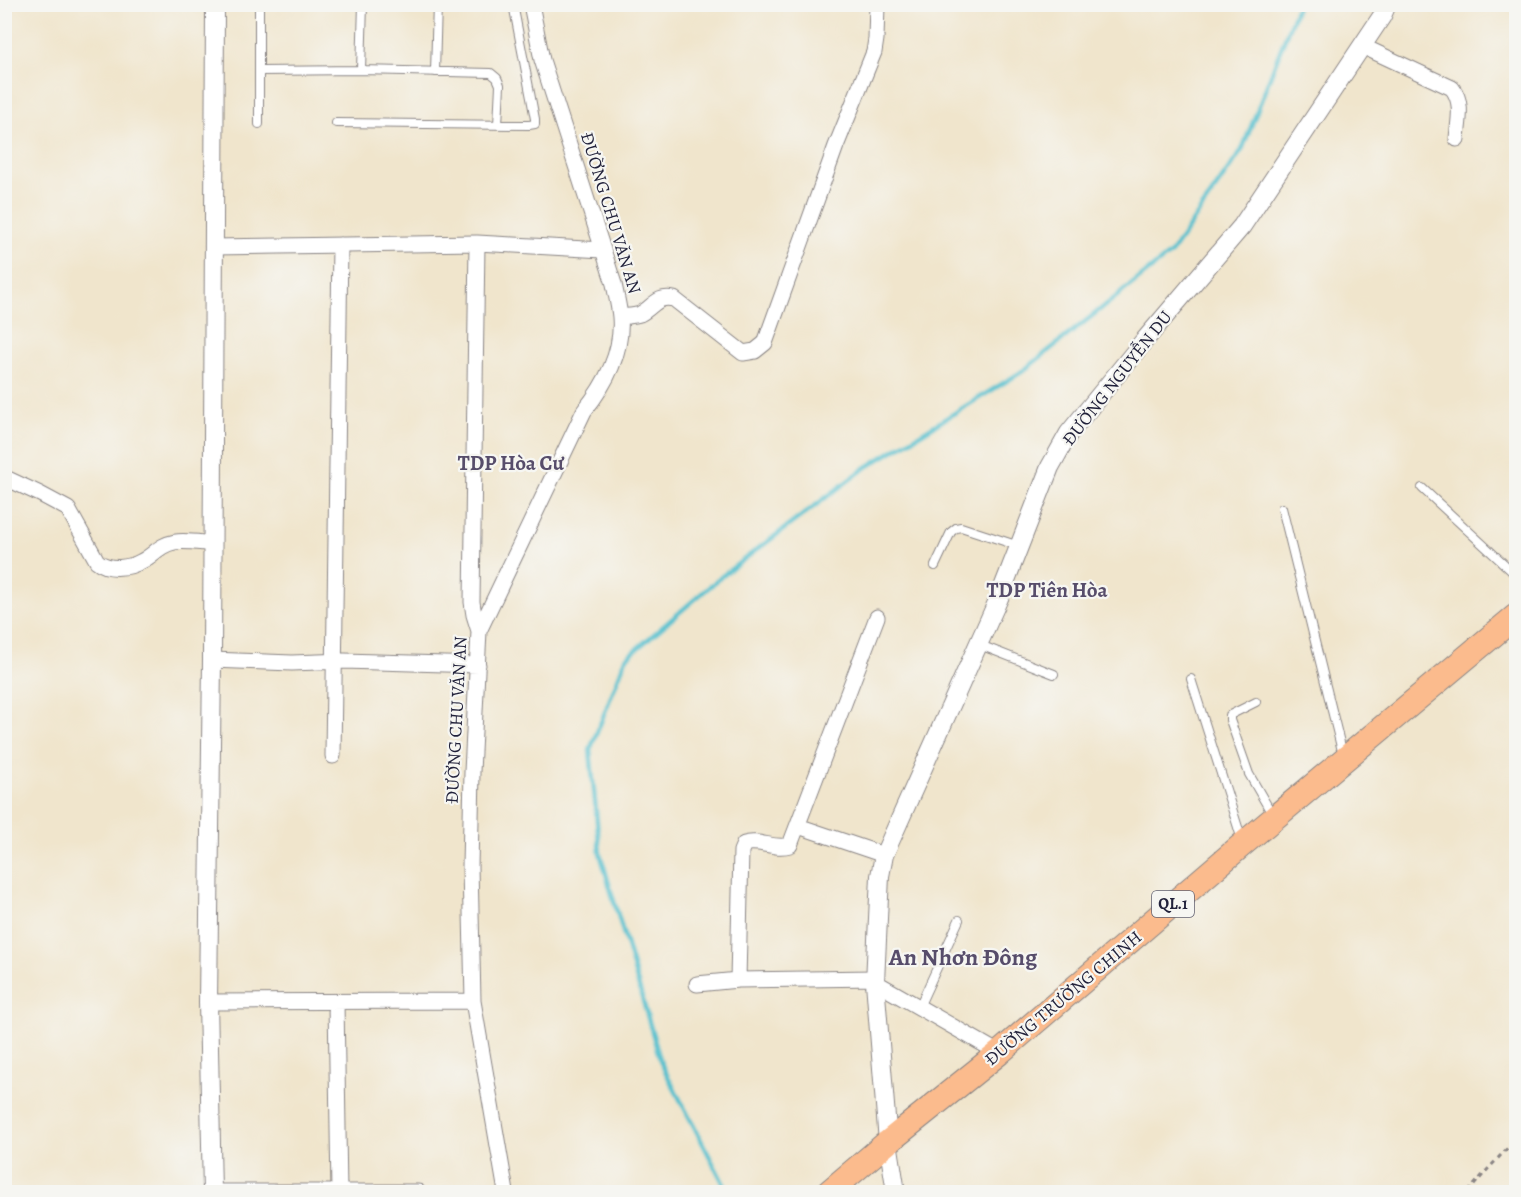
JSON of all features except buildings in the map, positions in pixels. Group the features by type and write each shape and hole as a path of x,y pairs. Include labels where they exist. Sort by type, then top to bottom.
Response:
{"main road":[{"name":"ĐƯỜNG TRƯỜNG CHINH","path":"829,1192 999,1053 1243,844 1516,616"}],"street":[{"path":"215,4 208,1002 212,1192 418,1192"},
{"name":"ĐƯỜNG CHU VĂN AN","path":"506,1192 473,1001 470,855 479,631 584,411 599,392 611,368 619,339 620,317 614,284 542,60 531,4"},
{"path":"620,317 639,314 666,297 674,299 743,353 755,351 765,344 836,146 874,52 877,4"},
{"name":"ĐƯỜNG NGUYỄN DU","path":"896,1192 888,1142 875,980 880,876 884,855 999,598 1050,467 1069,433 1242,226 1382,16 1387,4"},
{"path":"1362,46 1452,88 1460,102 1457,140"},
{"path":"214,247 477,243 603,250"},
{"path":"477,243 472,602 479,631"},
{"path":"333,756 340,245"},
{"path":"4,479 68,509 97,561 102,565 130,566 142,561 158,548 176,542 213,544"},
{"path":"738,980 741,851 744,844 752,842 781,848 790,845 878,617"},
{"path":"212,660 478,665"},
{"path":"798,826 884,855"},
{"path":"697,984 738,980 875,980 999,1053"},
{"path":"208,1002 473,1001"},
{"path":"336,1002 339,1192"}],"lane":[{"path":"259,4 259,124"},
{"path":"361,70 363,4"},
{"path":"435,72 437,4"},
{"path":"336,123 535,124 536,119 513,4"},
{"path":"259,70 491,73 500,85 498,125"},
{"path":"1422,488 1516,575"},
{"path":"1282,508 1344,760"},
{"path":"935,566 951,532 956,528 961,527 1019,546"},
{"path":"978,644 1054,674"},
{"path":"1191,679 1243,844"},
{"path":"1256,702 1230,715 1230,720 1249,774 1275,818"},
{"path":"919,1007 959,920"}],"path":[{"path":"1468,1192 1516,1139"}],"waterway":[{"path":"728,1192 661,1063 600,853 590,750 626,658 722,576 865,468 1023,371 1171,253 1242,150 1298,4"}],"district":[{"name":"TDP Hòa Cư","path":"511,463"},
{"name":"TDP Tiên Hòa","path":"1047,590"},
{"name":"An Nhơn Đông","path":"963,957"}]}
